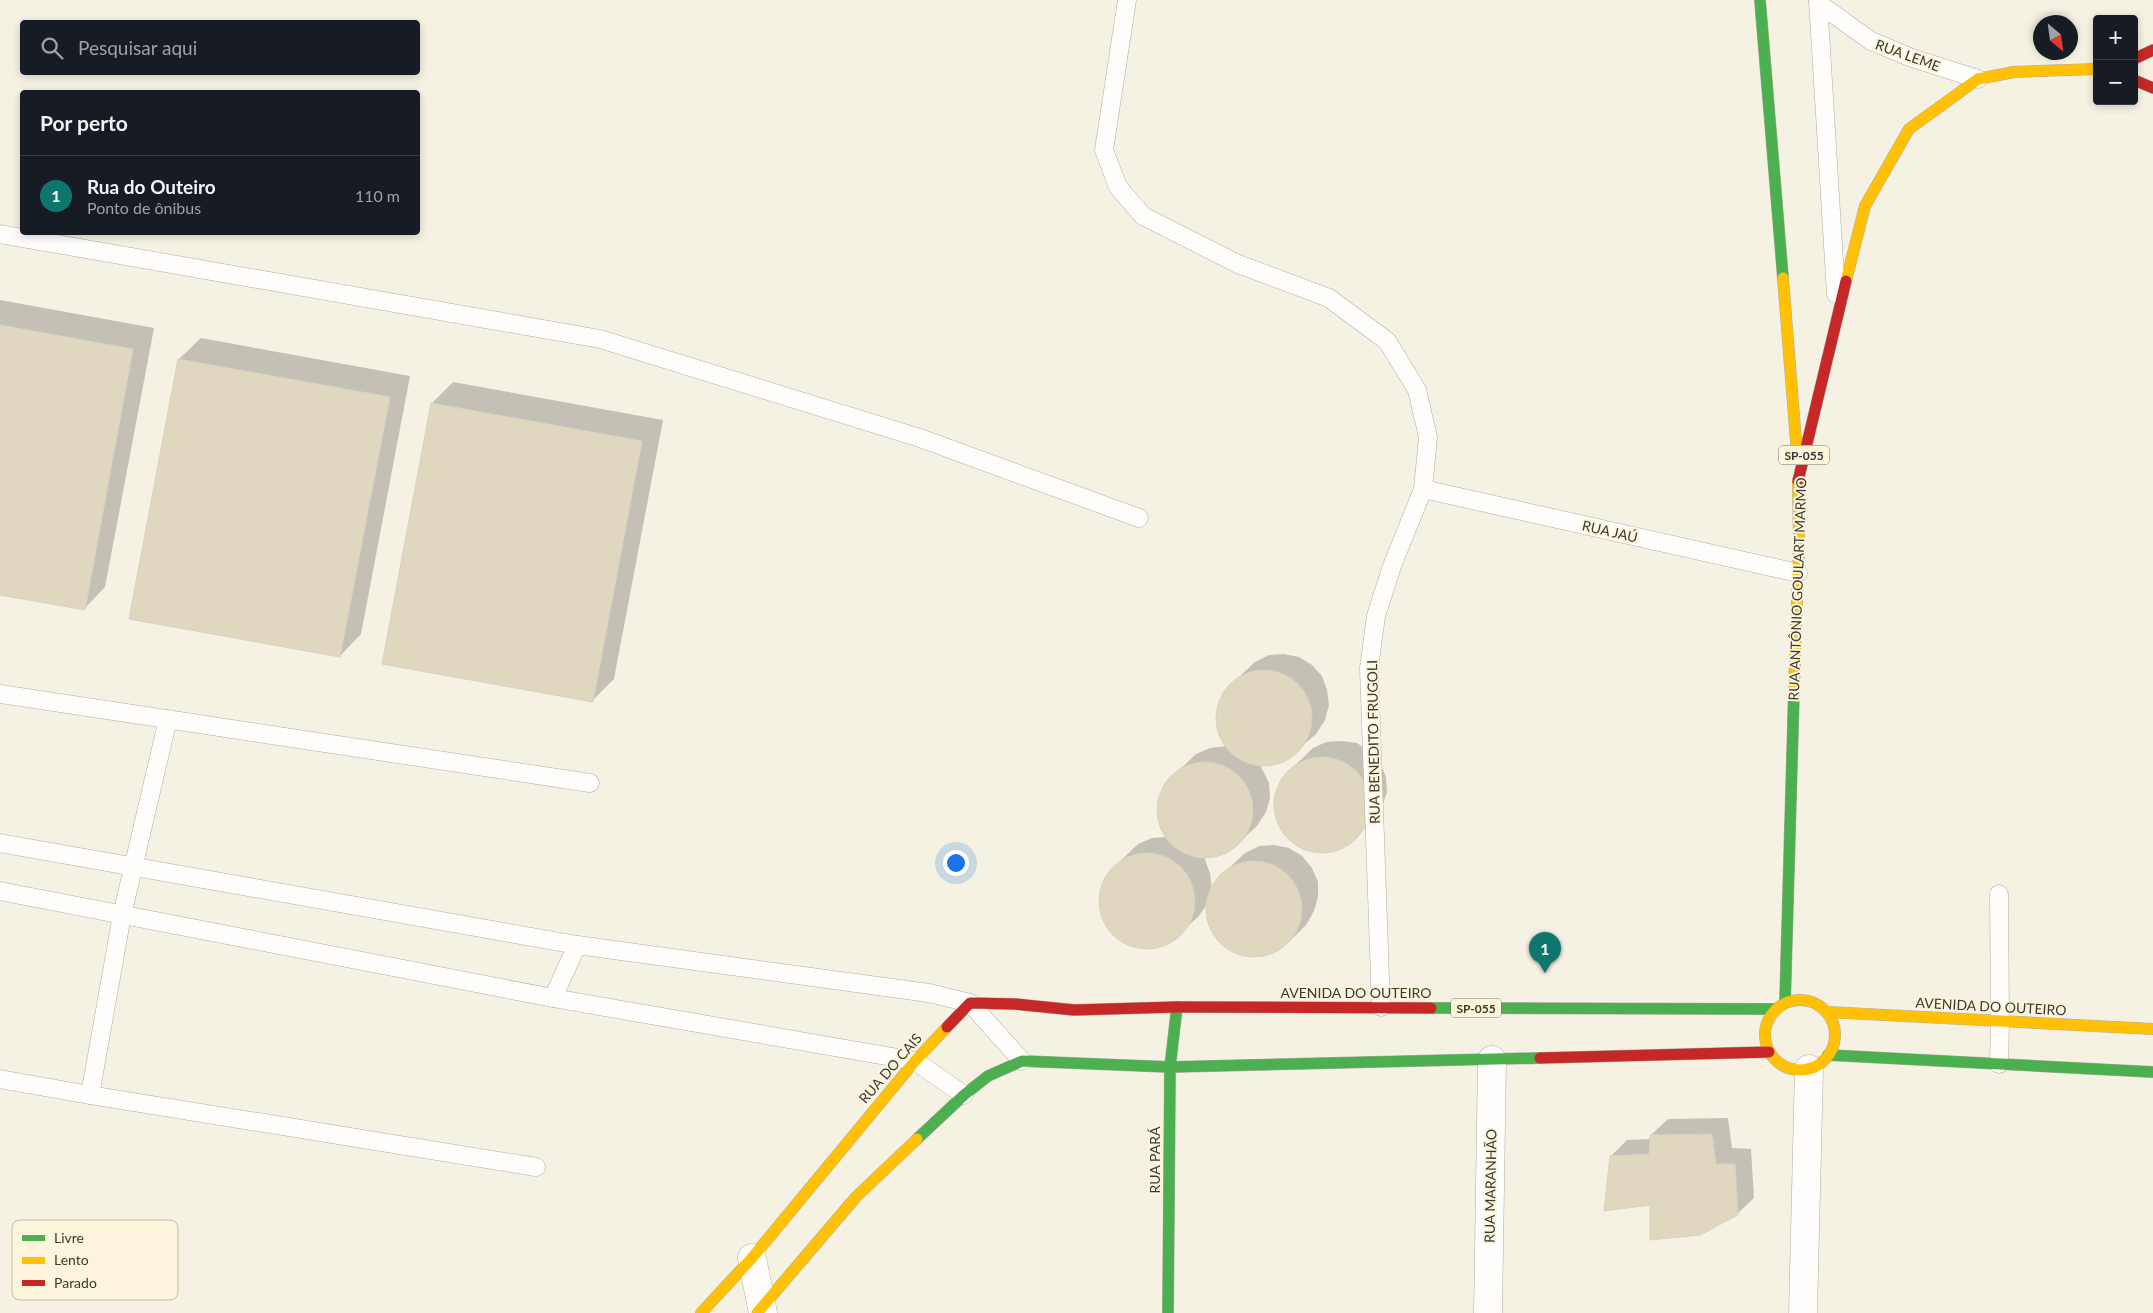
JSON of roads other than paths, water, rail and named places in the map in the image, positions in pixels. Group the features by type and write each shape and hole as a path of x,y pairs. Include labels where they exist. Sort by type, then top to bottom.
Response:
{"main road":[{"path":"1760,0 1798,477"},
{"path":"2138,57 2153,50"},
{"name":"RUA ANTÔNIO GOULART MARMO","path":"1780,1006 1798,573 1798,477 1866,206 1909,129 1978,79 2014,72 2093,69"},
{"path":"2138,82 2153,88"},
{"path":"1819,1062 1834,1045 1833,1023 1827,1012 1818,1004 1808,1000 1796,1000 1780,1006 1768,1018 1765,1042 1768,1052 1776,1062 1797,1070 1819,1062 1999,1064 2153,1072"},
{"path":"970,1003 1015,1004 1074,1010 1176,1007"},
{"name":"RUA DO CAIS","path":"701,1313 752,1258 915,1061 970,1003"},
{"name":"AVENIDA DO OUTEIRO","path":"1176,1007 1780,1006"},
{"name":"RUA PARÁ","path":"1168,1313 1170,1067 1176,1007"},
{"name":"AVENIDA DO OUTEIRO","path":"1827,1012 2153,1029"},
{"path":"761,1311 856,1197 964,1094 988,1076 1022,1061 1170,1067 1768,1052"}],"street":[{"name":"RUA MARANHÃO","path":"1488,1313 1492,1060"},
{"path":"1803,1313 1819,1062"},
{"path":"752,1258 761,1311"}],"lane":[{"name":"RUA BENEDITO FRUGOLI","path":"1126,0 1104,150 1118,187 1143,216 1238,264 1329,298 1387,341 1417,390 1428,438 1422,489 1392,566 1376,616 1369,668 1381,1007"},
{"name":"RUA LEME","path":"1818,1 1870,41 1912,58 1978,79"},
{"path":"1818,1 1838,317"},
{"path":"0,234 600,339 920,438 1139,518"},
{"name":"RUA JAÚ","path":"1422,489 1798,573"},
{"path":"0,694 590,783"},
{"path":"90,1095 122,915 168,719"},
{"path":"0,843 577,945 929,993 970,1003 1022,1061"},
{"path":"0,891 553,998 915,1061 964,1094"},
{"path":"1999,894 1999,1064"},
{"path":"553,998 577,945"},
{"path":"0,1078 90,1095 536,1167"}],"place":[{"name":"Rua do Outeiro","path":"1545,973"}]}
